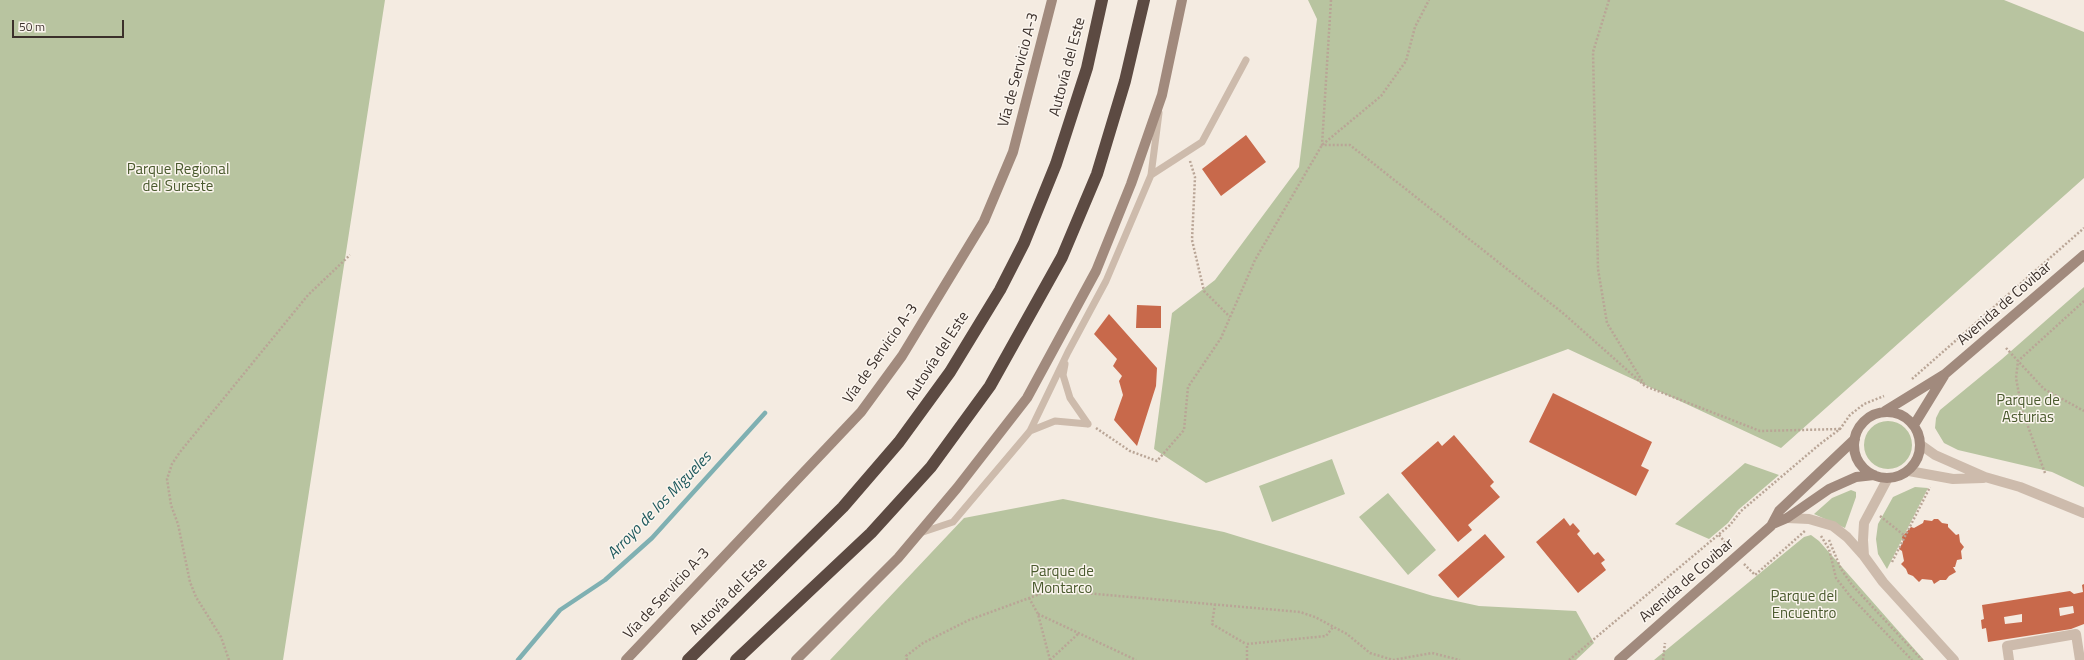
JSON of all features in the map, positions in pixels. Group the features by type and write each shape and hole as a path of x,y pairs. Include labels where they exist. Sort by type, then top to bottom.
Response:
{"highway":[{"name":"Autovía del Este","path":"688,660 843,507 899,442 950,372 1000,290 1024,243 1056,164 1087,68 1102,0"},
{"path":"736,660 871,533 931,467 990,386 1062,257 1096,174 1125,82 1144,0"}],"main road":[{"name":"Vía de Servicio A-3","path":"626,660 861,412 902,356 984,221 1013,152 1052,0"},
{"path":"796,660 898,558 957,488 1027,398 1096,271 1131,184 1162,95 1182,0"},
{"name":"Avenida de Covibar","path":"1886,411 1945,374 2084,255"},
{"name":"Avenida de Covibar","path":"1914,425 1945,374"},
{"path":"1886,411 1906,417 1914,425 1919,435 1921,445 1915,464 1909,471 1896,477 1888,478 1874,476 1864,469 1854,450 1858,428 1865,420 1874,414 1886,411"},
{"name":"Avenida de Covibar","path":"1773,524 1779,511 1855,439"},
{"name":"Avenida de Covibar","path":"1620,660 1773,524 1787,518 1829,489 1856,477 1874,476"}],"street":[{"path":"1921,445 1934,455 1985,478 2020,487 2084,513"},
{"path":"1909,471 1953,479 1985,478"},
{"path":"1864,556 1864,523 1888,478"},
{"name":"Avenida de Covibar","path":"1787,518 1809,519 1833,526 1847,537 1864,556 1883,582 1954,660"},
{"path":"2009,660 2007,646 2076,634 2080,660"}],"lane":[{"path":"1150,175 1202,142 1246,60"},
{"path":"920,533 953,522 1030,431 1068,352 1106,281 1150,175 1162,95"},
{"path":"1068,352 1063,374 1070,398 1088,424"},
{"path":"1030,431 1056,421 1088,424"}],"path":[{"path":"1322,145 1331,0"},
{"path":"1088,424 1130,451 1158,461 1184,430 1188,388 1221,338 1255,260 1322,145 1381,96 1406,62 1415,27 1429,0"},
{"path":"1609,0 1592,52 1598,269 1606,322 1645,386"},
{"path":"1322,145 1350,145 1564,314 1645,386 1760,431 1840,429"},
{"path":"1187,152 1195,177 1192,240 1204,291 1230,317"},
{"path":"1906,383 2084,228"},
{"path":"224,660 229,659 221,637 196,597 190,582 178,524 171,505 167,479 172,464 180,452 308,295 350,255"},
{"path":"2045,473 2022,410 2016,378 2018,361 2084,301"},
{"path":"2006,348 2044,389 2084,411"},
{"path":"1569,660 1730,525 1741,511 1820,444 1840,429 1850,415 1864,404 1887,395"},
{"path":"1892,562 1931,486"},
{"path":"1880,516 1905,536"},
{"path":"1750,570 1755,575 1808,529"},
{"path":"1821,531 1830,541 1841,569 1852,584 1922,660"},
{"path":"1817,532 1829,549 1836,578 1850,596 1912,660"},
{"path":"907,660 906,656 923,643 969,620 1051,590 1300,612 1347,634 1370,653 1393,660 1432,653 1460,660"},
{"path":"1029,598 1038,614 1050,660 1079,633"},
{"path":"1215,604 1212,624 1247,644 1326,636 1333,627"},
{"path":"1038,614 1136,660"},
{"path":"1663,660 1665,643"},
{"path":"1247,644 1247,660"}],"green space":[{"name":"Parque Regional del Sureste","path":"0,0 385,0 283,660 0,660"},
{"path":"1308,0 2004,0 2084,32 2084,178 1781,448 1568,349 1206,483 1154,449 1172,313 1215,280 1299,167 1317,19"},
{"name":"Parque de Asturias","path":"2084,287 2084,487 2052,472 1958,450 1944,443 1935,428 1936,418 1940,410 2002,359"},
{"path":"1883,421 1893,421 1905,428 1912,440 1912,450 1905,462 1893,469 1883,469 1875,465 1868,458 1864,450 1864,440 1868,432 1875,425"},
{"path":"1332,459 1345,494 1272,522 1259,486"},
{"path":"1745,463 1779,475 1738,510 1728,523 1709,539 1675,524"},
{"path":"1915,487 1928,488 1887,569 1878,554 1876,539 1878,524 1893,497"},
{"path":"1851,490 1856,492 1856,497 1845,528 1814,514 1832,498"},
{"path":"1388,493 1436,550 1408,575 1359,517"},
{"name":"Parque de Montarco","path":"1063,499 1224,532 1433,596 1479,606 1576,611 1594,643 1576,660 830,660 964,518"},
{"name":"Parque del Encuentro","path":"1811,535 1819,541 1924,660 1654,660 1804,537"}],"building":[{"path":"1246,135 1266,162 1221,196 1202,169"},
{"path":"1137,305 1161,306 1161,328 1136,328"},
{"path":"1109,314 1157,368 1156,386 1137,446 1114,420 1123,395 1119,381 1122,376 1113,366 1117,359 1094,334"},
{"path":"1553,393 1652,442 1641,466 1649,470 1636,496 1529,442"},
{"path":"1454,435 1494,482 1490,486 1500,497 1468,525 1472,530 1458,542 1401,473 1438,441 1442,446"},
{"path":"1564,518 1570,526 1573,523 1580,531 1577,534 1594,555 1598,552 1605,560 1601,563 1606,570 1578,593 1536,542"},
{"path":"1934,519 1938,519 1942,523 1948,524 1948,527 1956,535 1959,534 1960,542 1964,547 1961,551 1962,559 1957,560 1955,567 1953,567 1956,572 1949,576 1946,580 1940,580 1934,584 1932,580 1922,579 1919,582 1913,576 1908,574 1906,569 1901,564 1904,561 1902,551 1899,549 1903,542 1902,537 1911,527 1914,528 1923,523 1924,520 1932,521"},
{"path":"1485,534 1505,557 1458,598 1438,575"},
{"path":"2084,584 2084,624 2071,629 1988,642 1986,628 1982,629 1981,620 1984,619 1982,605 2070,591 2074,594 2083,592 2082,585","holes":["2073,606 2074,613 2060,616 2059,608","2022,614 2022,622 2005,624 2004,617"]}],"waterway":[{"name":"Arroyo de los Migueles","path":"518,660 560,610 605,580 652,538 765,413"}]}
